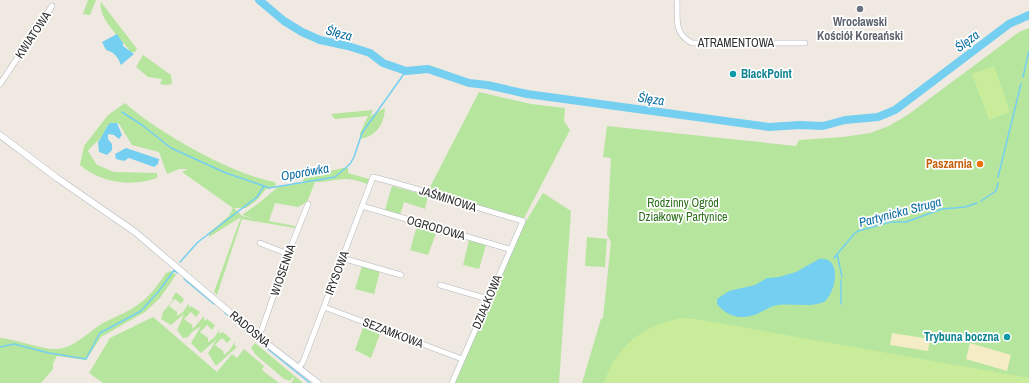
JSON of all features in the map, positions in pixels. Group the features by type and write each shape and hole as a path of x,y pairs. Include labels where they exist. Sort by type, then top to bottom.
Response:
{"street":[{"name":"ATRAMENTOWA","path":"677,0 679,32 684,38 692,43 805,43"},
{"name":"KWIATOWA","path":"0,84 52,6"},
{"name":"RADOSNA","path":"0,135 57,178 135,232 258,336 318,383"},
{"name":"IRYSOWA","path":"298,368 304,362 373,177"},
{"name":"JAŚMINOWA","path":"373,177 523,221"},
{"name":"WIOSENNA","path":"258,336 262,329 288,254 308,204"},
{"name":"OGRODOWA","path":"362,206 509,249"},
{"name":"DZIAŁKOWA","path":"452,383 509,249 523,221"},
{"path":"260,243 288,254"},
{"path":"342,258 401,275"},
{"path":"440,285 488,299"},
{"name":"SEZAMKOWA","path":"324,307 462,359"}],"green space":[{"path":"88,0 96,0 90,15 83,14"},
{"path":"101,2 137,49 135,52 131,52 106,21 101,8"},
{"name":"Rodzinny Ogród Działkowy Partynice","path":"1029,28 1029,383 582,383 601,319 603,318 611,242 607,235 611,158 603,157 607,126 796,146 799,140 843,137 870,133 889,126 909,114 1019,32"},
{"path":"143,55 171,75 172,84 160,84 162,79 148,77 136,67"},
{"path":"994,66 1010,112 989,120 972,74"},
{"path":"479,92 531,104 565,108 564,121 570,130 523,220 428,191"},
{"path":"125,103 156,127 196,151 238,171 275,182 276,187 266,189 257,200 246,208 234,208 242,216 257,219 242,215 278,187 303,183 303,180 307,176 348,168 348,173 369,179 367,184 352,179 315,182 307,202 298,207 275,203 269,221 295,226 295,228 242,219 217,295 214,292 241,217 209,237 209,233 229,216 233,208 182,172 188,169 179,169 167,174 159,152 132,145 117,123 108,125 102,137 88,151 97,165 114,172 157,173 157,178 147,181 127,183 117,182 97,176 80,165 84,146 108,115"},
{"path":"385,108 381,124 375,132 360,139 360,133 368,116 335,119 331,114 373,110 370,116"},
{"path":"392,186 428,196 425,209 404,202 400,215 385,210"},
{"path":"543,193 571,211 559,383 455,383 522,228"},
{"path":"417,226 437,231 428,255 410,250"},
{"path":"587,237 607,239 605,267 585,266"},
{"path":"469,240 486,245 479,269 463,265"},
{"path":"362,266 380,271 374,294 355,289"},
{"path":"171,271 176,275 160,298 145,312 101,337 86,360 57,356 53,363 53,369 41,383 0,383 0,338 51,349 64,348 76,342 99,325 136,306 154,290 166,273"},
{"path":"176,292 184,299 181,304 175,299 169,306 177,312 177,316 183,312 189,303 189,308 191,306 200,312 196,317 191,312 184,319 192,325 193,329 204,316 204,321 207,319 215,325 212,330 207,325 200,332 208,338 208,342 214,338 220,329 219,334 223,332 231,339 227,343 222,338 215,345 223,351 224,355 229,351 235,342 235,347 238,346 216,366 208,353 217,339 201,353 191,343 201,326 192,332 188,337 183,338 177,330 184,314 171,325 161,319 163,312 173,300 172,298"},
{"path":"153,317 217,372 232,354 237,358 244,349 264,366 262,370 279,383 103,383 89,373 110,338"},
{"path":"682,318 696,319 1029,378 1029,383 604,383 616,358 633,339 655,326"},
{"path":"364,325 381,331 371,358 355,350"},
{"path":"255,343 303,383 291,383 294,378 293,377 290,381 284,379 256,355 251,348"}],"sand":[{"path":"892,333 930,339 928,351 890,345"},
{"path":"970,343 1011,355 1007,371 966,359"}],"water":[{"path":"117,34 123,43 123,46 134,54 121,65 115,55 106,50 102,42"},
{"path":"110,123 117,123 122,135 119,139 114,135 108,134 108,139 112,144 112,150 107,155 99,152 98,142"},
{"path":"126,148 159,159 158,164 154,167 129,158 124,161 116,159 115,154"},
{"path":"819,259 827,260 832,263 835,276 832,291 824,302 812,305 776,305 749,317 737,317 732,315 721,309 717,304 717,299 729,291 755,285 767,278 779,277 796,272"}],"waterway":[{"name":"Ślęza","path":"259,0 284,21 302,32 320,40 348,46 370,53 383,63 406,71 428,69 469,83 487,85 527,94 769,127 800,125 823,126 845,120 878,117 895,110 1009,24 1029,15"},
{"name":"Partynicka Struga","path":"1023,77 1029,51"},
{"name":"Oporówka","path":"180,262 198,242 257,197 264,186 269,188 335,177 350,164 354,157 362,133 406,71"},
{"name":"Partynicka Struga","path":"998,177 1021,84"},
{"path":"122,112 142,125 171,148 226,173 264,186"},
{"name":"Partynicka Struga","path":"981,201 996,191 998,183"},
{"name":"Partynicka Struga","path":"834,258 858,231 890,222 906,222 942,209 965,207 977,203"},
{"name":"Partynicka Struga","path":"837,254 842,277"},
{"name":"Oporówka","path":"0,347 14,344 49,353 86,359 100,333 141,311 158,292 175,269"},
{"name":"Oporówka","path":"174,270 177,273"},
{"path":"184,279 214,304"},
{"name":"Partynicka Struga","path":"841,280 841,304"},
{"path":"225,313 253,337"},
{"path":"258,341 310,383"}],"place":[{"name":"Wrocławski Kościół Koreański","path":"860,9"},
{"name":"BlackPoint","path":"733,74"},
{"name":"Paszarnia","path":"980,164"},
{"name":"Trybuna boczna","path":"1007,337"}]}
